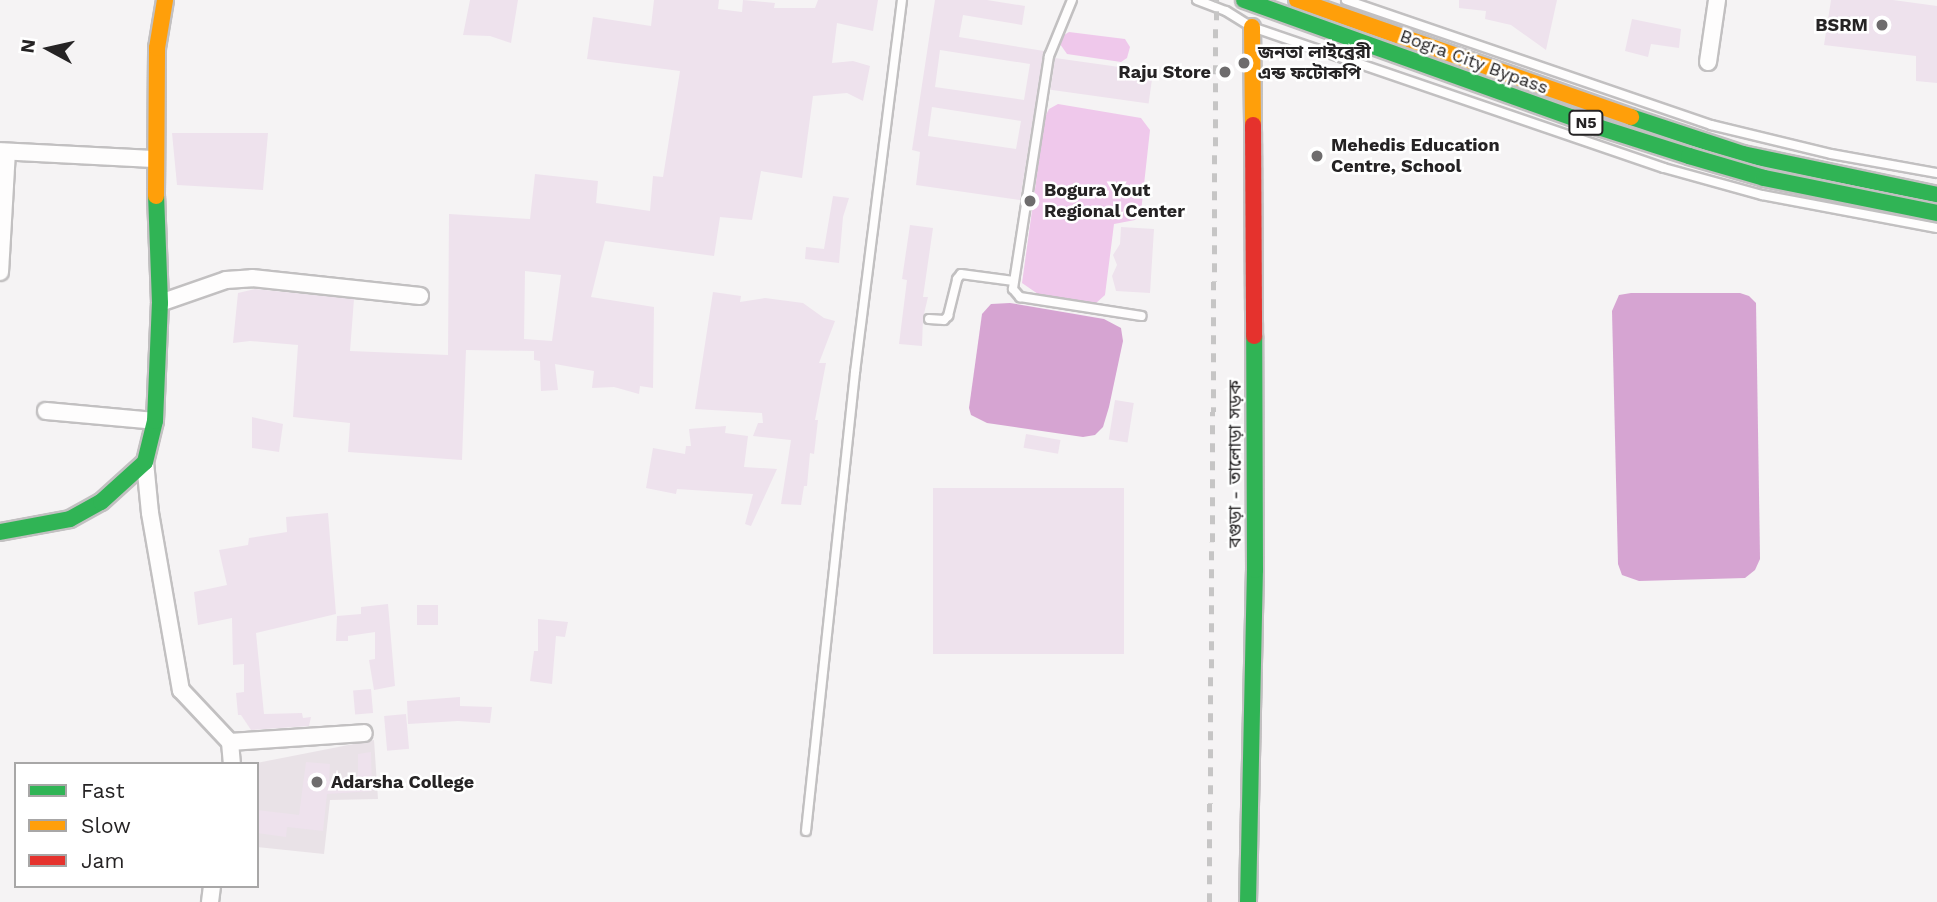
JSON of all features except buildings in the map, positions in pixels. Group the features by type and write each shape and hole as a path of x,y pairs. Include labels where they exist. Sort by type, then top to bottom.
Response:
{"main road":[{"path":"0,532 70,519 102,502 145,462 155,421 160,303 155,159 157,48 165,0"},
{"name":"Bogra City Bypass","path":"1244,0 1598,127 1689,156 1763,178 1937,213"},
{"name":"Bogra City Bypass","path":"1297,0 1513,78 1743,154 1937,195"},
{"name":"বগুড়া - তালোড়া সড়ক","path":"1248,902 1255,570 1252,27"}],"street":[{"path":"1708,62 1717,0"},
{"path":"0,272 4,151 155,159"},
{"path":"160,303 226,280 251,278 420,296"},
{"path":"46,411 155,421"},
{"path":"145,462 150,513 181,690 230,742 232,762"},
{"path":"230,742 364,733"}],"lane":[{"path":"806,831 855,372 902,0"},
{"path":"1072,0 1049,56 1013,289 1017,296 1142,316"},
{"path":"1197,0 1226,11 1252,27 1664,168 1762,195 1937,229"},
{"path":"1252,27 1257,0"},
{"path":"1346,0 1711,125 1831,154 1937,173"},
{"path":"929,319 944,320 948,316 957,279 961,274 1014,281"}],"shaded area":[{"path":"1069,32 1125,39 1130,47 1127,58 1121,62 1067,54 1060,44 1064,35"},
{"path":"1058,104 1141,118 1150,130 1141,212 1135,220 1114,224 1105,295 1095,304 1038,294 1022,283 1045,117 1049,109"},
{"path":"1740,293 1749,296 1756,303 1760,559 1755,570 1745,578 1639,581 1622,575 1618,564 1612,311 1619,295"},
{"path":"1010,303 1104,319 1121,328 1123,341 1109,407 1103,427 1095,435 1083,437 987,423 971,415 969,408 982,314 991,304"},
{"name":"Adarsha College","path":"374,740 378,799 330,800 324,854 259,847 259,763"}],"railway":[{"path":"1209,902 1216,0"}],"traffic: fast":[{"path":"1244,0 1598,127 1689,156 1764,178 1937,213"},
{"path":"1631,117 1743,154 1937,195"},
{"path":"0,532 70,519 101,502 145,462 155,421 160,303 156,196"},
{"path":"1248,902 1255,570 1254,336"}],"traffic: slow":[{"path":"156,196 157,48 165,0"},
{"path":"1297,0 1631,117"},
{"path":"1252,27 1253,125"}],"traffic: jam":[{"path":"1253,125 1254,336"}],"place":[{"name":"BSRM","path":"1882,25"},
{"name":"জনতা লাইব্রেরী এন্ড ফটোকপি","path":"1244,63"},
{"name":"Raju Store","path":"1225,72"},
{"name":"Mehedis Education Centre, School","path":"1317,156"},
{"name":"Bogura Yout Regional Center","path":"1030,201"},
{"name":"Adarsha College","path":"317,782"}]}
